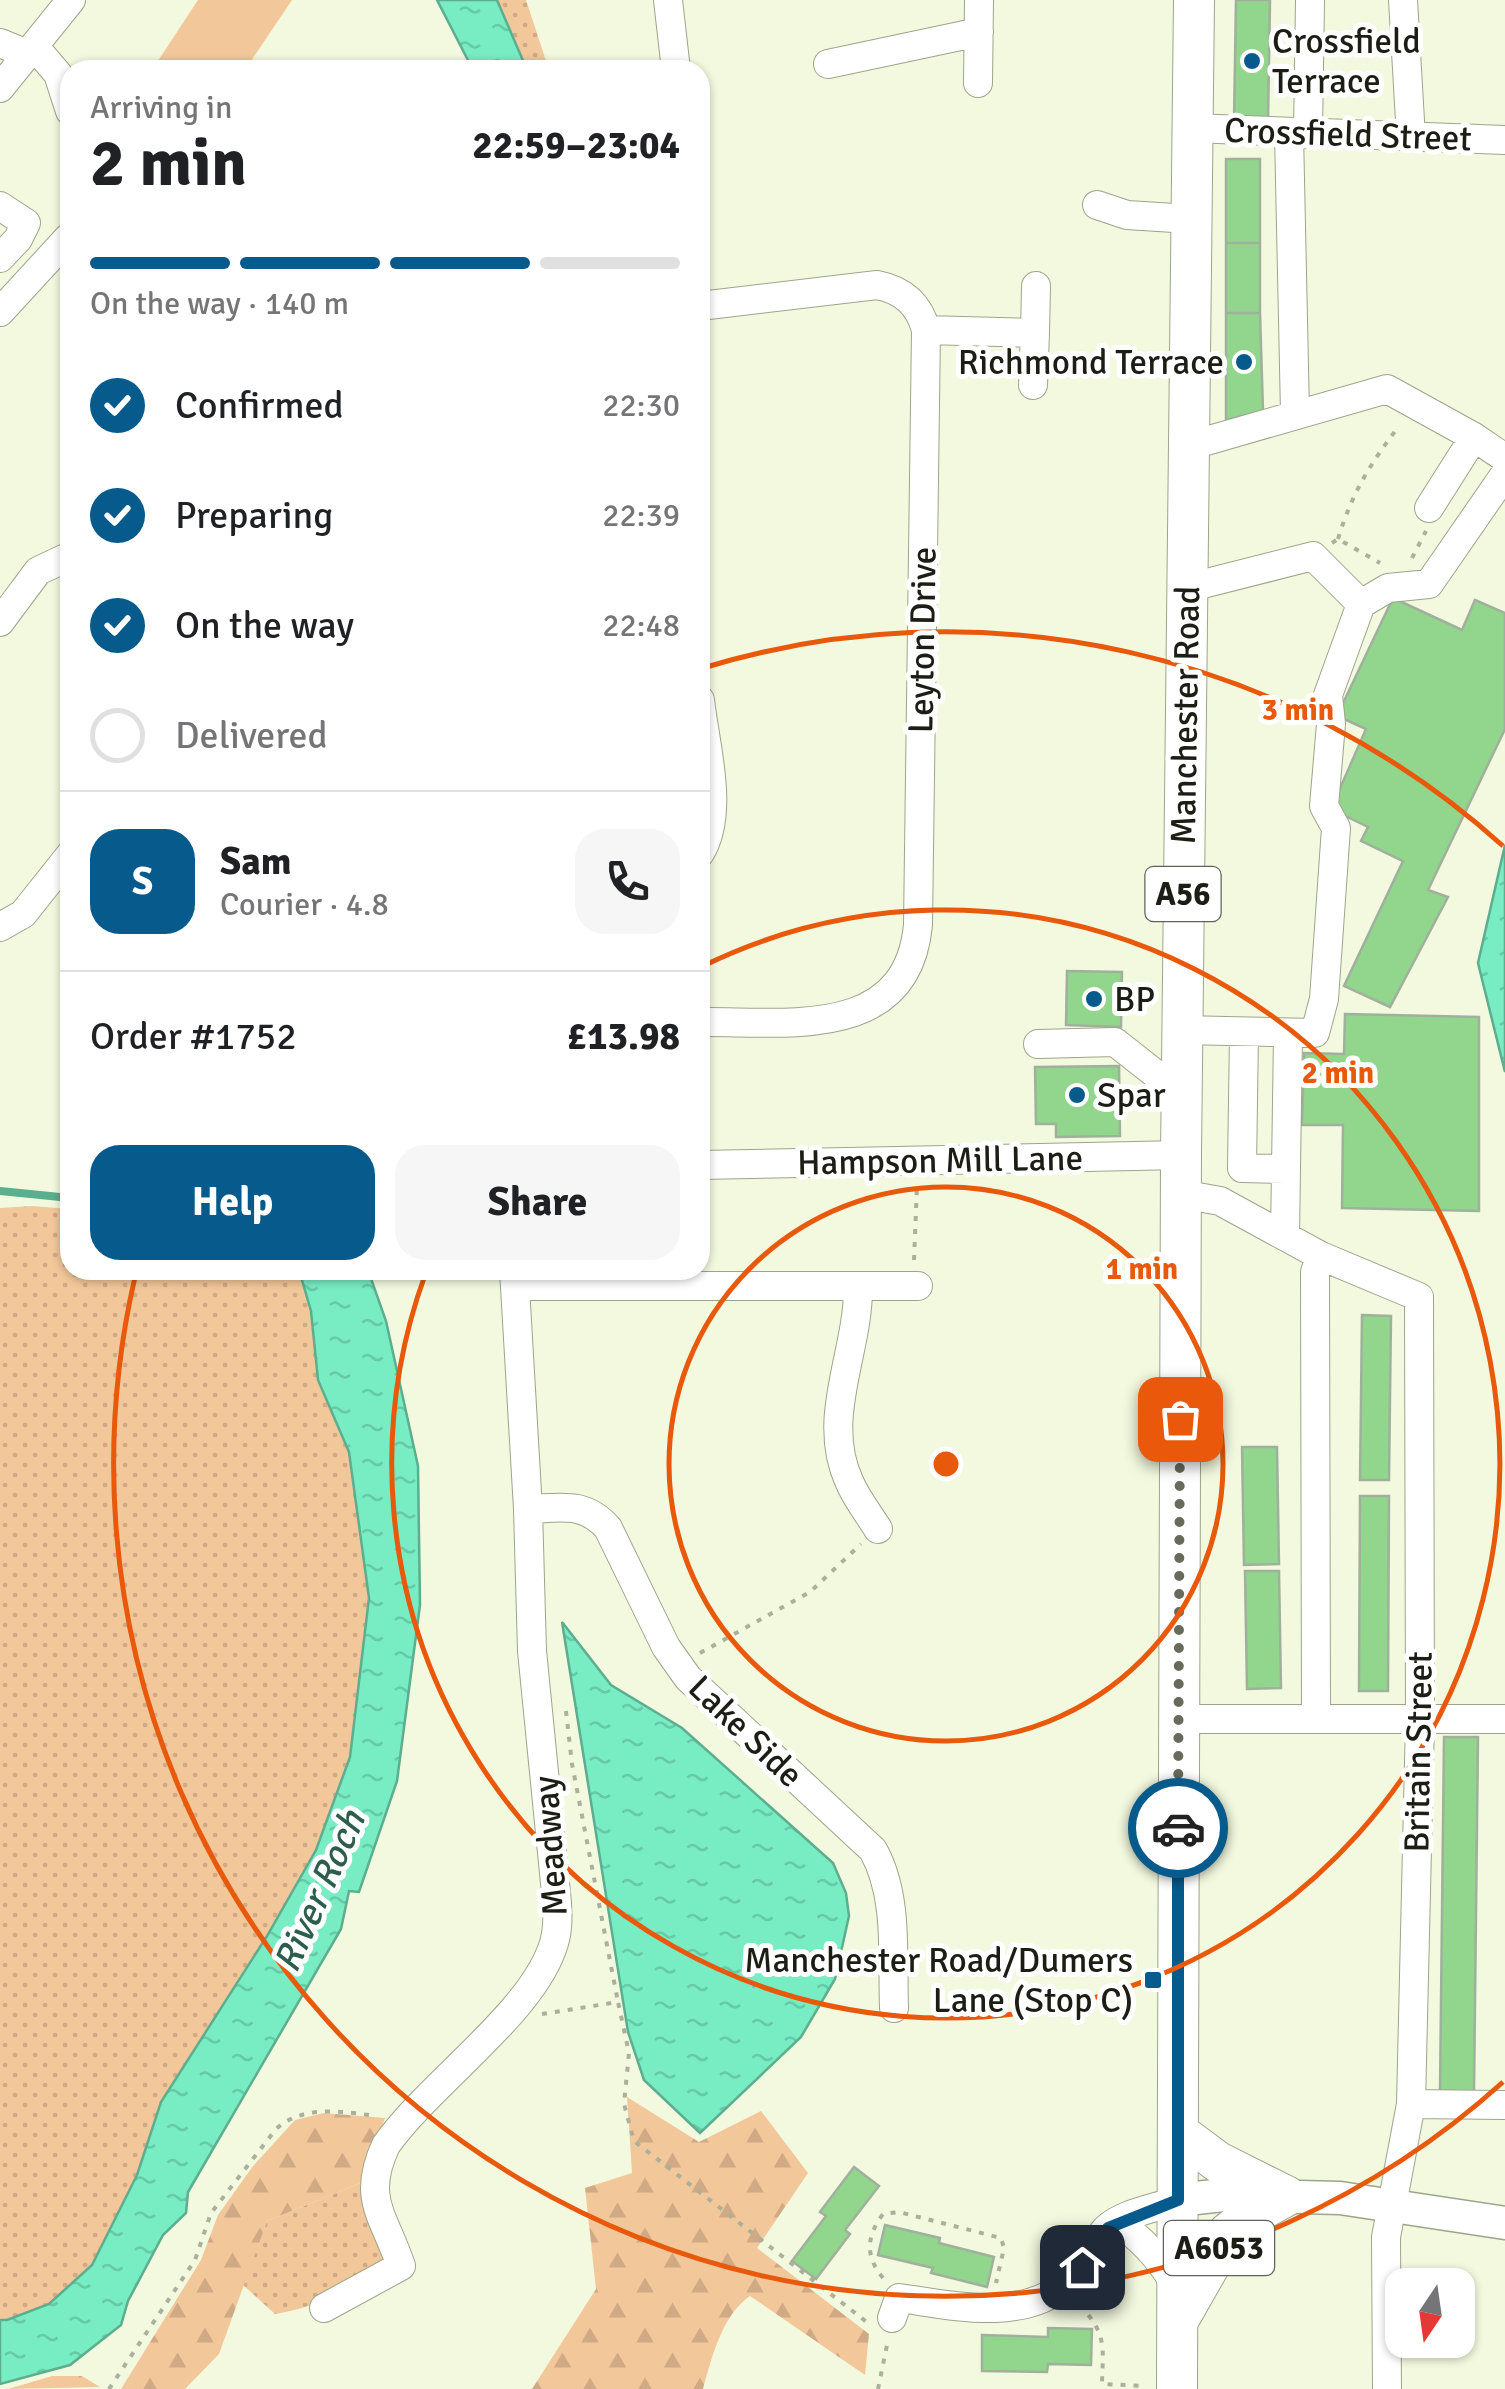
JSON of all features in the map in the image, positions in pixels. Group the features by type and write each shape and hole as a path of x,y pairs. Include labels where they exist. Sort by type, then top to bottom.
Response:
{"highway":[{"name":"Manchester Road","path":"1177,2388 1181,1094 1194,0"},
{"path":"1178,2133 1218,2162 1286,2196"},
{"name":"A6053","path":"1177,2306 1228,2233 1286,2196"}],"main road":[{"name":"A6053","path":"1178,2200 1211,2195 1286,2196 1393,2204 1505,2223"}],"street":[{"path":"0,88 71,0"},
{"path":"668,0 675,60"},
{"path":"978,83 979,0"},
{"path":"1295,413 1298,134 1310,0"},
{"path":"1403,0 1411,138"},
{"path":"828,64 979,32"},
{"path":"0,43 30,51 58,74 60,80"},
{"name":"Crossfield Street","path":"1191,128 1505,140"},
{"path":"1097,205 1127,215 1190,219"},
{"path":"0,206 26,223 25,230 0,258"},
{"path":"0,312 60,247"},
{"path":"710,295 877,284 912,301 926,330 1035,332"},
{"path":"1033,385 1036,286"},
{"name":"Leyton Drive","path":"710,1022 820,1020 856,1014 897,984 912,956 918,925 926,330"},
{"path":"1188,440 1206,441 1387,389 1505,458"},
{"path":"1429,508 1474,437"},
{"path":"1182,1030 1315,1033 1324,999 1336,828 1324,806 1331,724 1328,695 1361,604 1388,588 1429,584 1505,474"},
{"path":"1186,588 1313,556 1361,604"},
{"path":"0,622 38,571 60,561"},
{"path":"710,781 714,814 710,831"},
{"path":"0,927 23,914 60,868"},
{"path":"1244,1033 1242,1168 1286,1169"},
{"path":"1286,1236 1288,1035"},
{"path":"1038,1044 1115,1042 1181,1094"},
{"name":"Hampson Mill Lane","path":"710,1164 918,1160 1181,1174 1220,1201 1321,1256 1419,1297"},
{"path":"1316,1719 1315,1272 1321,1256"},
{"name":"Meadway","path":"324,2308 400,2266 392,2237 374,2203 374,2188 386,2145 518,2002 552,1952 558,1920 532,1651 515,1280"},
{"path":"601,1280 915,1286"},
{"path":"858,1286 858,1313 840,1400 838,1441 848,1482 878,1529"},
{"name":"Britain Street","path":"1387,2389 1386,2236 1412,2104 1420,1720 1419,1297"},
{"name":"Lake Side","path":"528,1509 574,1508 598,1517 608,1528 678,1666 873,1850 889,1894 894,2008"},
{"path":"1178,1719 1505,1720"},
{"path":"1412,2104 1505,2105"},
{"path":"888,2314 990,2308 1043,2297 1064,2286 1116,2222 1178,2200"},
{"path":"1116,2222 1135,2234 1164,2265 1177,2306"}],"path":[{"path":"1313,556 1338,539 1350,500 1368,468 1415,404"},
{"path":"1412,558 1430,524 1429,508"},
{"path":"1338,539 1386,566"},
{"path":"915,1286 918,1160"},
{"path":"678,1666 810,1592 878,1529"},
{"path":"565,1708 572,1764 629,2054 624,2104 634,2140 888,2314"},
{"path":"518,2002 536,2015 618,2002"},
{"path":"110,2389 195,2260 211,2214 276,2128 286,2119 302,2114 343,2111 406,2120"},
{"path":"878,2389 888,2314 871,2263 871,2236 883,2214 899,2212 1001,2238 1004,2248 990,2308"},
{"path":"1064,2286 1100,2327 1102,2384 1177,2388"}],"green space":[{"path":"198,0 292,0 252,60 159,60"},
{"path":"497,0 526,0 546,60 523,60"},
{"path":"0,1208 60,1208 60,1280 302,1280 311,1311 318,1380 349,1452 369,1598 350,1757 316,1850 267,1936 161,2102 137,2175 92,2265 49,2304 7,2320 0,2320"},
{"path":"627,2097 699,2142 761,2111 808,2173 757,2248 869,2334 865,2375 750,2296 725,2325 703,2389 532,2389 596,2289 585,2188 632,2173"},
{"path":"324,2113 385,2118 363,2182 267,2221 219,2354 185,2389 121,2389 201,2260 218,2215 253,2166 295,2120"},
{"path":"363,2182 389,2255 323,2300 275,2314 242,2284 267,2221"},
{"path":"52,2376 82,2376 100,2387 8,2389"}],"water":[{"path":"437,0 497,0 523,60 468,60"},
{"path":"1505,845 1505,1072 1478,963"},
{"name":"River Roch","path":"302,1280 372,1280 386,1321 418,1466 420,1605 397,1781 359,1892 349,1891 341,1929 188,2192 186,2213 163,2235 128,2301 121,2325 70,2365 0,2384 0,2320 49,2304 92,2265 137,2175 161,2102 267,1936 316,1850 350,1757 369,1598 349,1452 318,1380 311,1311"},
{"path":"562,1622 611,1685 682,1728 833,1863 846,1893 849,1916 835,1979 801,2037 700,2133 644,2080 628,2032"}],"building":[{"name":"Crossfield Terrace","path":"1236,0 1270,0 1268,122 1234,121"},
{"path":"1226,159 1260,159 1260,243 1226,243"},
{"path":"1226,243 1260,243 1260,313 1226,313"},
{"name":"Richmond Terrace","path":"1226,313 1260,313 1263,411 1226,420"},
{"path":"1393,598 1462,630 1475,600 1505,613 1505,729 1428,890 1448,897 1390,1007 1344,986 1403,861 1361,841 1368,827 1331,809 1366,729 1337,716"},
{"name":"BP","path":"1067,971 1122,972 1121,1027 1066,1025"},
{"path":"1345,1014 1479,1017 1479,1211 1342,1208 1343,1125 1302,1125 1304,1053 1344,1054"},
{"name":"Spar","path":"1119,1066 1120,1136 1056,1137 1056,1124 1036,1124 1035,1067"},
{"path":"1362,1315 1391,1316 1389,1480 1360,1480"},
{"path":"1242,1447 1277,1447 1279,1564 1244,1565"},
{"path":"1360,1496 1389,1496 1388,1691 1359,1691"},
{"path":"1245,1571 1279,1571 1281,1688 1247,1689"},
{"path":"1444,1737 1478,1737 1474,2092 1440,2091"},
{"path":"854,2167 879,2186 845,2230 850,2234 816,2279 792,2261 826,2216 820,2212"},
{"path":"885,2225 940,2238 939,2243 994,2257 987,2287 931,2273 933,2268 878,2255"},
{"path":"1048,2328 1092,2329 1091,2365 1048,2364 1047,2372 982,2371 982,2335 1048,2337"}],"waterway":[{"path":"0,1191 60,1197"}],"way so far":[{"path":"1178,1828 1180,1419"}],"place":[{"name":"Crossfield Terrace","path":"1252,61"},
{"name":"Richmond Terrace","path":"1244,362"},
{"name":"BP","path":"1094,999"},
{"name":"Spar","path":"1077,1095"},
{"name":"Manchester Road/Dumers Lane (Stop C)","path":"1153,1980"}],"route":[{"path":"1082,2267 1116,2222 1178,2200 1178,1828"}]}
